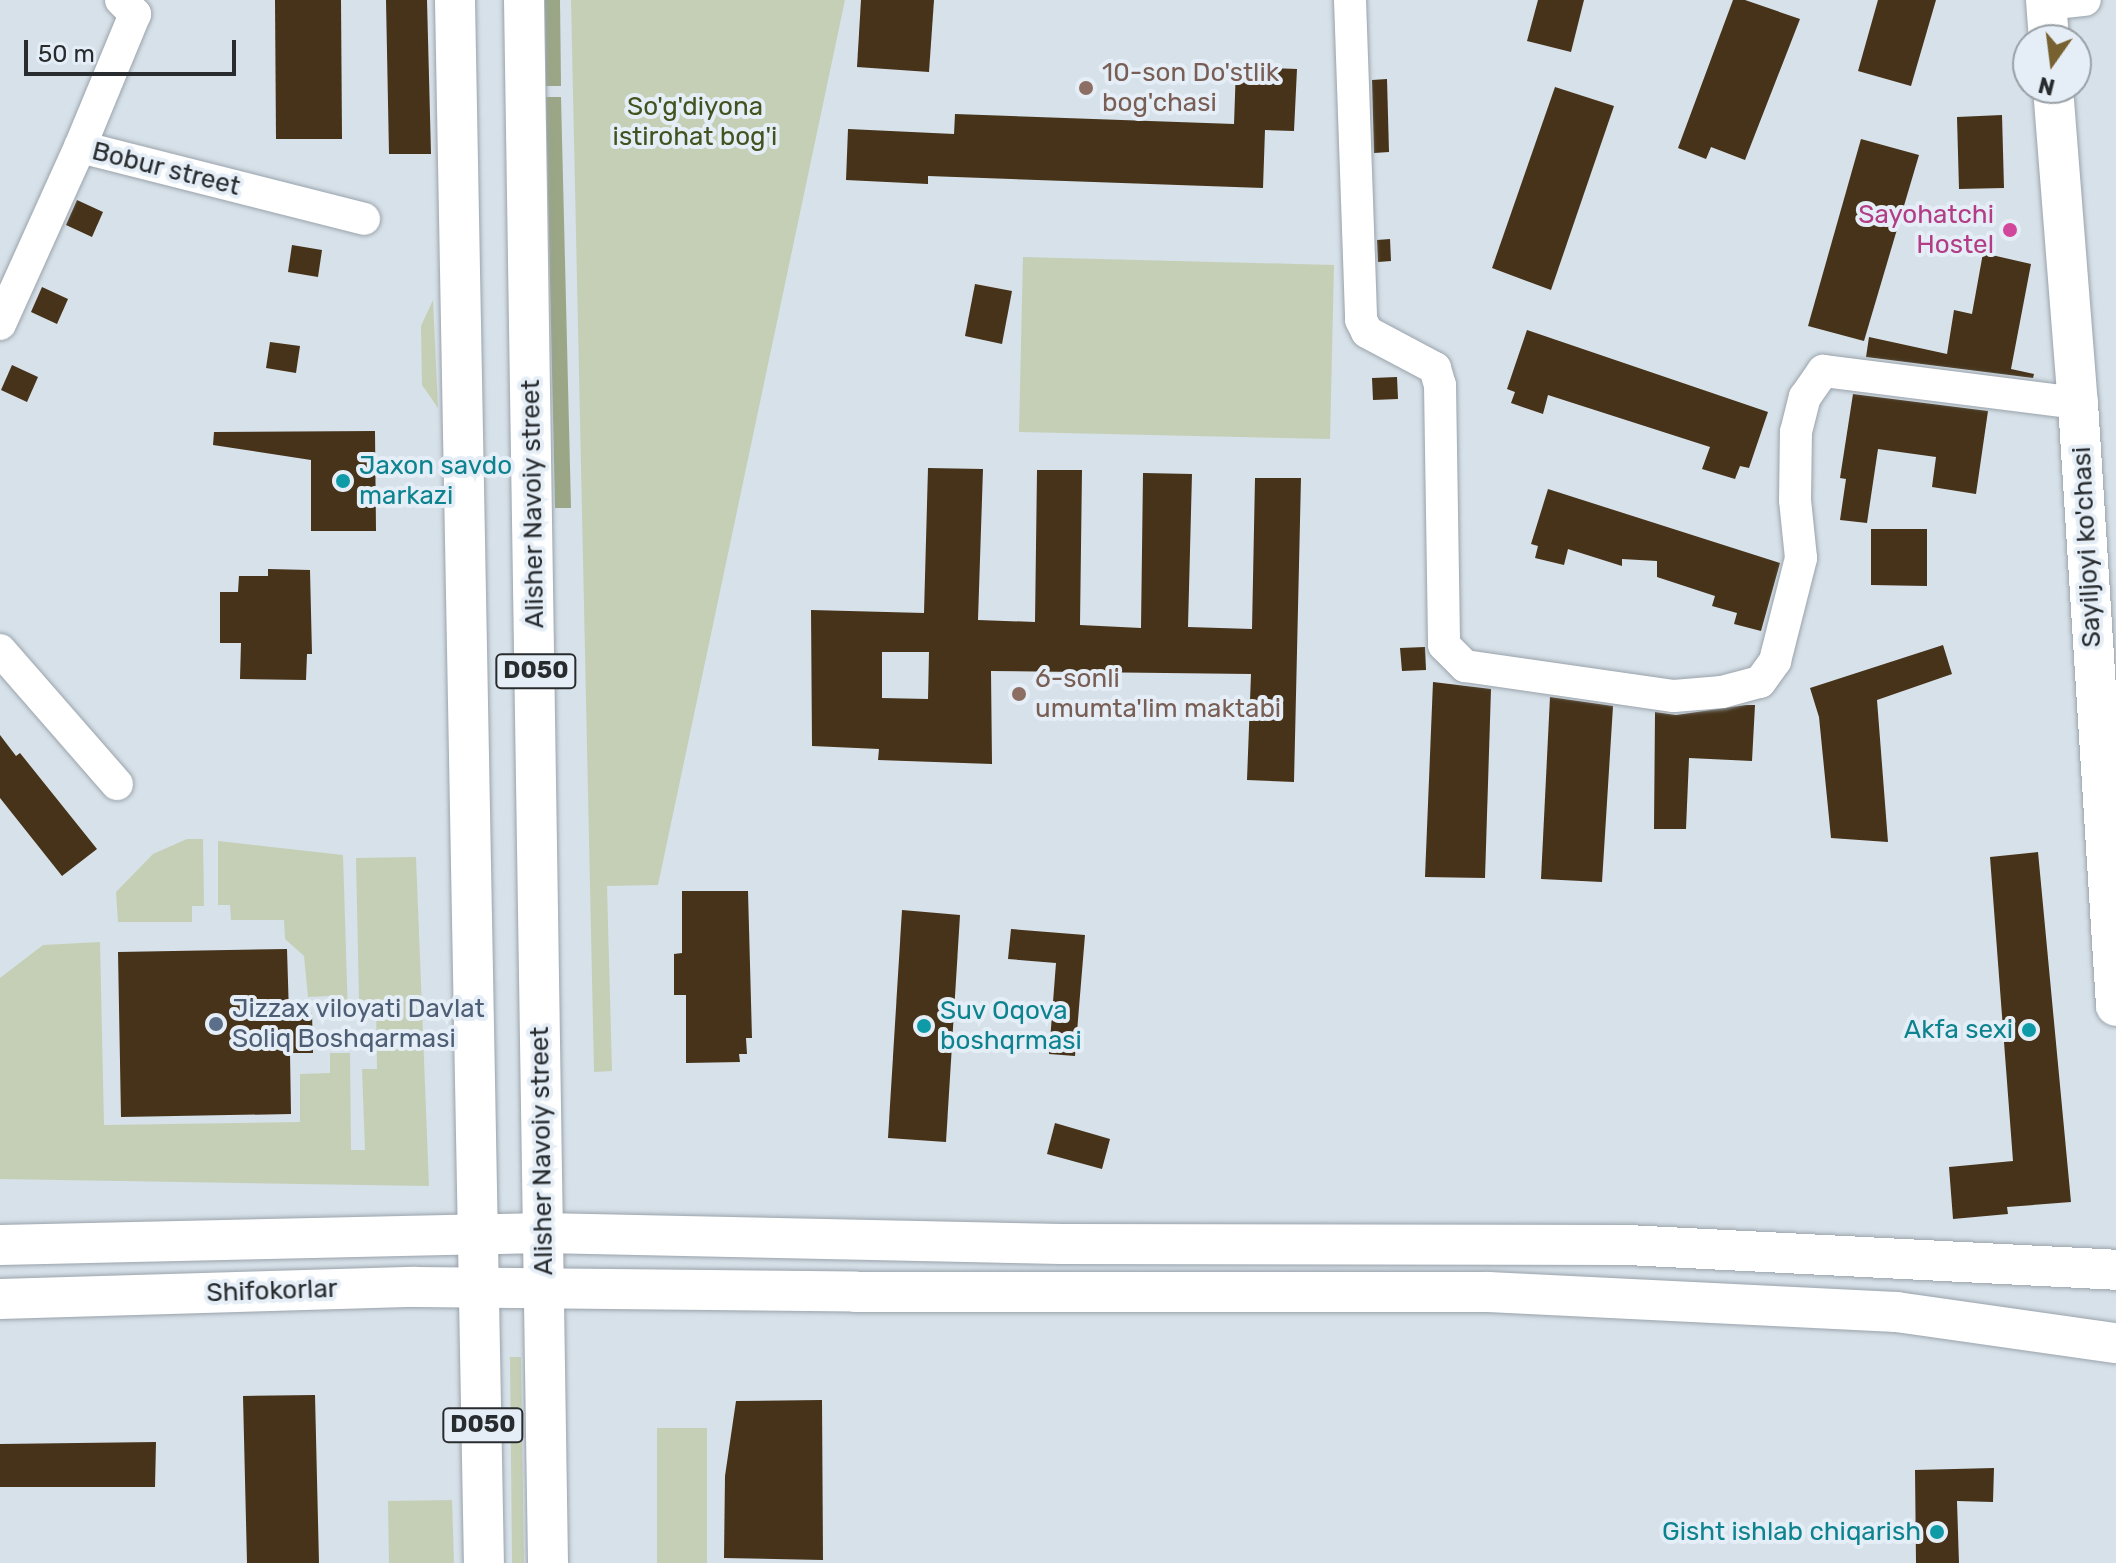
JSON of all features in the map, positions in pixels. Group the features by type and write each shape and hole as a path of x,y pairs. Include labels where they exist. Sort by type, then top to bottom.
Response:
{"main road":[{"name":"D050","path":"455,0 484,1563"},
{"name":"Alisher Navoiy street","path":"524,0 548,1563"},
{"name":"Sayiljoyi ko'chasi","path":"2054,104 2078,403 2116,1006"},
{"name":"Shifokorlar","path":"0,1245 543,1233 1062,1244 1627,1245 2116,1270"},
{"name":"Shifokorlar","path":"0,1299 481,1287 828,1292 1488,1292 1897,1312 2116,1343"}],"street":[{"path":"1350,0 1361,320 1367,332 1435,368 1440,385 1444,645 1465,666 1674,696 1722,692 1760,682 1775,661 1801,558 1795,500 1796,432 1805,397 1823,371 2078,403"},
{"path":"2047,15 2085,0"},
{"name":"Bobur street","path":"131,5 80,147 364,219"},
{"path":"0,324 80,147"},
{"path":"0,650 117,784"}],"green space":[{"path":"545,0 560,0 561,86 546,86"},
{"name":"So'g'diyona istirohat bog'i","path":"571,0 845,0 658,885 607,886 612,1071 594,1072"},
{"path":"546,97 561,97 571,508 555,508"},
{"path":"1023,257 1334,265 1330,439 1019,432"},
{"path":"433,300 438,408 422,385 421,326"},
{"path":"187,839 203,839 204,906 192,906 192,922 118,922 116,892 153,854"},
{"path":"218,841 343,855 348,1016 330,1017 329,996 308,997 304,956 285,939 284,920 231,920 230,905 218,905"},
{"path":"416,857 429,1186 0,1179 0,978 43,945 100,942 104,1125 300,1122 300,1074 330,1073 330,1053 350,1053 351,1150 365,1150 362,1069 377,1069 376,1001 359,1000 356,858"},
{"path":"510,1357 521,1357 524,1563 512,1563"},
{"path":"657,1428 707,1428 707,1563 657,1563"},
{"path":"452,1500 454,1563 389,1563 388,1501"}],"building":[{"path":"275,0 341,0 342,139 276,139"},
{"path":"386,0 427,0 431,154 389,154"},
{"path":"861,0 934,0 929,72 857,67"},
{"path":"1538,0 1584,0 1571,52 1527,41"},
{"path":"1733,0 1745,0 1800,19 1745,160 1711,147 1706,159 1678,148"},
{"path":"1878,0 1936,0 1911,86 1858,71"},
{"path":"1236,67 1297,69 1294,131 1265,130 1263,188 928,176 928,184 846,180 848,129 954,134 955,114 1234,124"},
{"path":"1387,79 1389,152 1374,153 1372,80"},
{"path":"1555,87 1614,106 1551,290 1492,268"},
{"path":"2002,115 2004,188 1959,189 1957,117"},
{"path":"1861,139 1919,155 1864,341 1808,326"},
{"path":"77,200 103,212 92,237 66,225"},
{"path":"1390,239 1391,261 1378,262 1377,240"},
{"path":"292,245 322,250 318,277 288,272"},
{"path":"1983,253 2031,264 2011,369 2034,374 2033,378 1866,357 1869,337 1947,354 1954,310 1972,314"},
{"path":"975,284 1012,291 1002,344 965,336"},
{"path":"42,287 68,299 57,324 31,312"},
{"path":"1527,330 1768,412 1749,468 1740,466 1735,479 1702,469 1710,447 1548,395 1543,414 1511,403 1515,392 1507,389"},
{"path":"270,342 300,346 296,373 266,368"},
{"path":"12,365 38,377 27,402 1,390"},
{"path":"1397,377 1398,399 1373,400 1372,378"},
{"path":"1853,394 1988,411 1976,494 1932,487 1936,457 1878,449 1867,523 1840,520 1846,479 1840,478"},
{"name":"Jaxon savdo markazi","path":"375,431 376,531 311,531 311,460 213,445 214,432"},
{"path":"928,468 983,469 978,620 1035,622 1037,470 1082,470 1080,625 1141,628 1143,473 1192,474 1188,627 1252,629 1255,478 1301,478 1294,782 1247,780 1251,674 991,671 992,764 878,760 879,749 812,746 811,610 924,613","holes":["882,652 929,652 928,699 882,698"]},
{"path":"1548,489 1780,563 1761,631 1734,624 1737,613 1712,606 1715,596 1657,577 1657,561 1622,559 1622,566 1568,549 1564,565 1535,558 1538,546 1531,544"},
{"path":"1871,529 1927,529 1927,586 1871,585"},
{"path":"268,569 310,570 312,654 307,654 306,680 240,679 241,643 220,643 220,592 238,592 239,576 268,576"},
{"path":"1943,645 1952,674 1877,700 1888,842 1831,838 1819,717 1810,688"},
{"path":"1425,647 1426,670 1402,671 1400,648"},
{"path":"1433,682 1491,689 1485,878 1425,877"},
{"path":"1550,697 1613,706 1602,882 1541,879"},
{"path":"1755,705 1752,761 1689,758 1686,829 1654,829 1655,712 1676,715"},
{"path":"0,735 16,756 20,753 97,849 62,876 0,798"},
{"name":"Akfa sexi","path":"2038,852 2071,1202 2007,1207 2008,1214 1953,1219 1949,1167 2013,1161 1990,857"},
{"path":"682,891 748,891 752,1038 746,1038 747,1054 739,1054 740,1062 686,1063 686,995 674,995 674,954 682,953"},
{"name":"Suv Oqova boshqrmasi","path":"902,910 960,915 946,1142 888,1138"},
{"path":"1011,929 1085,935 1075,1056 1049,1054 1056,963 1008,959"},
{"name":"Jizzax viloyati Davlat Soliq Boshqarmasi","path":"287,949 289,1014 312,1013 313,1053 290,1053 291,1114 121,1117 118,952"},
{"path":"1055,1123 1110,1139 1102,1169 1047,1154"},
{"path":"315,1395 319,1563 247,1563 243,1396"},
{"path":"822,1400 823,1560 724,1558 725,1476 736,1401"},
{"path":"156,1442 155,1487 0,1487 0,1444"},
{"name":"Gisht ishlab chiqarish","path":"1994,1468 1993,1502 1957,1501 1959,1563 1916,1563 1915,1470"}],"place":[{"name":"10-son Do'stlik bog'chasi","path":"1086,88"},
{"name":"Sayohatchi Hostel","path":"2010,230"},
{"name":"Jaxon savdo markazi","path":"343,481"},
{"name":"6-sonli umumta'lim maktabi","path":"1019,694"},
{"name":"Jizzax viloyati Davlat Soliq Boshqarmasi","path":"216,1024"},
{"name":"Suv Oqova boshqrmasi","path":"924,1026"},
{"name":"Akfa sexi","path":"2029,1030"},
{"name":"Gisht ishlab chiqarish","path":"1937,1532"}]}
